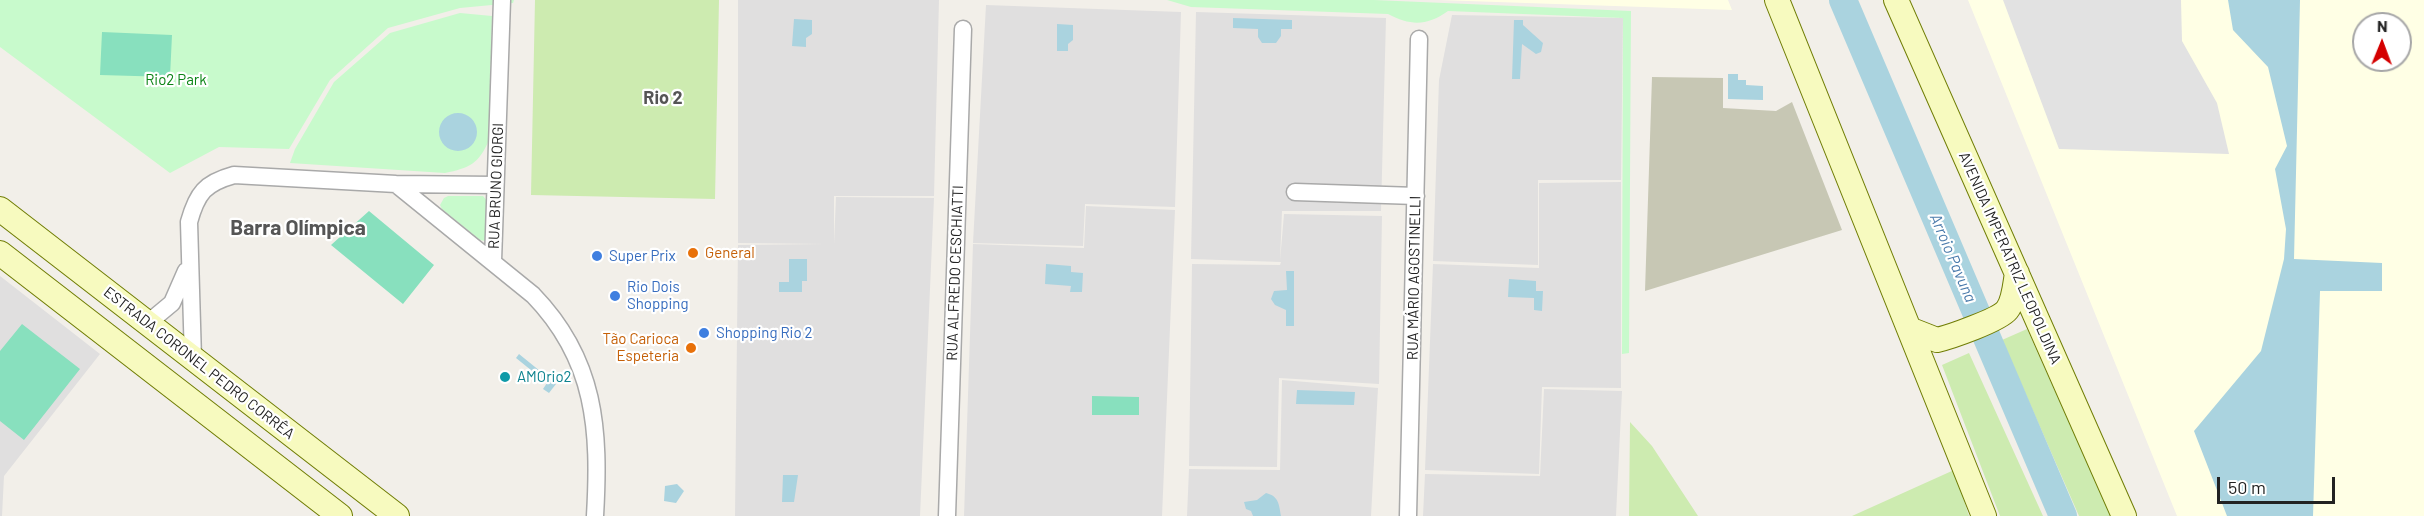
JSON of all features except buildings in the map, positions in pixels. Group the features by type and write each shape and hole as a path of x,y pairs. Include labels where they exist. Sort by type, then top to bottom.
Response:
{"street":[{"name":"RUA BRUNO GIORGI","path":"502,0 493,261 545,307 581,367 596,423 595,516"},
{"path":"1777,0 1984,516"},
{"name":"AVENIDA IMPERATRIZ LEOPOLDINA","path":"1896,0 2124,516"},
{"name":"RUA ALFREDO CESCHIATTI","path":"947,516 963,29"},
{"name":"RUA MÁRIO AGOSTINELLI","path":"1408,516 1419,39"},
{"path":"206,413 193,358 188,265 189,222 193,207 201,192 218,179 234,175 396,184 495,185"},
{"path":"396,184 493,261"},
{"path":"1295,192 1416,196"},
{"name":"ESTRADA CORONEL PEDRO CORRÊA","path":"0,209 398,516"},
{"path":"0,253 340,516"},
{"path":"148,323 172,303 188,265"},
{"path":"1909,329 1937,340 1995,318 2006,312 2010,304 2017,273"}],"shaded area":[{"path":"738,0 939,0 934,196 834,196 834,244 836,197 934,198 920,516 735,516 738,245 824,244 738,243"},
{"path":"1438,0 1728,0 1732,10"},
{"path":"1968,0 2424,0 2424,516 2177,516"},
{"path":"2003,0 2181,0 2182,41 2217,103 2229,154 2059,149"},
{"path":"986,5 1181,12 1175,207 1085,204 1083,246 973,243"},
{"path":"1196,12 1386,18 1381,211 1282,211 1280,261 1284,214 1382,216 1379,384 1279,378 1277,467 1189,466 1192,264 1280,265 1281,262 1191,259"},
{"path":"1452,15 1623,18 1621,180 1538,180 1538,265 1433,261 1439,80"},
{"path":"1652,77 1723,78 1723,108 1776,111 1792,102 1842,230 1645,291"},
{"path":"1621,182 1621,388 1542,387 1539,474 1425,470 1433,264 1539,268 1539,183"},
{"path":"1086,206 1175,210 1162,516 964,516 973,244 1084,248"},
{"path":"0,276 100,354 4,476 2,516 0,516"},
{"path":"1282,380 1378,388 1371,516 1187,516 1189,469 1280,470"},
{"path":"1544,389 1622,391 1616,516 1423,516 1425,474 1540,476"}],"green space":[{"name":"Rio2 Park","path":"0,0 514,0 513,3 460,8 388,28 330,80 289,149 219,147 170,173 0,47"},
{"path":"535,0 719,0 715,199 531,195"},
{"path":"1167,0 1374,0 1631,11 1629,353 1622,354 1623,18 1448,11 1419,23 1404,21 1388,14 1191,7"},
{"path":"460,13 492,16 489,140 477,160 467,167 445,173 290,163 295,149 334,82 390,33"},
{"path":"102,32 172,35 170,77 100,75"},
{"path":"448,196 483,196 489,203 489,238 485,241 480,240 442,209 440,205"},
{"path":"369,211 434,265 403,304 331,245"},
{"path":"22,324 80,369 24,440 0,421 0,351"},
{"path":"2027,329 2111,516 2079,516 2002,340"},
{"path":"1969,353 2043,516 2000,516 1942,365"},
{"path":"1092,396 1139,397 1139,415 1092,415"},
{"path":"1630,422 1652,446 1698,516 1629,516"},
{"path":"1954,470 1969,516 1852,516"}],"water":[{"path":"2228,0 2300,0 2294,259 2382,263 2382,291 2320,291 2313,516 2227,516 2194,431 2261,351 2284,259 2286,229 2275,169 2287,146 2268,67 2233,30"},
{"path":"1233,18 1292,20 1292,29 1281,29 1281,36 1276,43 1262,43 1258,37 1258,29 1233,28"},
{"path":"794,19 812,20 812,34 806,38 806,47 792,46"},
{"path":"1514,20 1523,20 1523,25 1543,43 1541,52 1536,54 1522,44 1520,79 1512,79"},
{"path":"1057,24 1073,25 1073,40 1068,44 1068,51 1057,51"},
{"path":"1728,74 1738,74 1738,80 1746,80 1746,85 1763,86 1763,100 1728,99"},
{"path":"458,113 471,119 477,132 471,145 458,151 445,145 439,132 445,119"},
{"path":"789,259 807,259 807,281 802,281 802,292 779,292 779,282 789,282"},
{"path":"1046,264 1071,266 1071,272 1083,273 1082,292 1070,292 1071,286 1045,284"},
{"path":"1286,271 1294,271 1294,326 1286,326 1286,310 1275,305 1271,299 1274,291 1287,290"},
{"path":"1509,279 1536,281 1536,291 1543,291 1542,311 1534,310 1534,298 1508,297"},
{"path":"519,354 556,384 549,393 543,389 547,383 516,358"},
{"path":"1297,390 1355,392 1354,405 1296,404"},
{"path":"783,475 798,475 794,502 782,502"},
{"path":"677,484 684,491 676,503 664,501 665,486"},
{"path":"1266,493 1276,499 1281,516 1253,516 1251,511 1246,509 1244,502 1257,500"}],"waterway":[{"name":"Arroio Pavuna","path":"1843,0 2063,516"}],"place":[{"name":"General","path":"693,253"},
{"name":"Super Prix","path":"597,256"},
{"name":"Rio Dois Shopping","path":"615,296"},
{"name":"Shopping Rio 2","path":"704,333"},
{"name":"Tão Carioca Espeteria","path":"691,348"},
{"name":"AMOrio2","path":"505,377"}],"district":[{"name":"Rio 2","path":"663,98"},
{"name":"Barra Olímpica","path":"298,228"}]}
